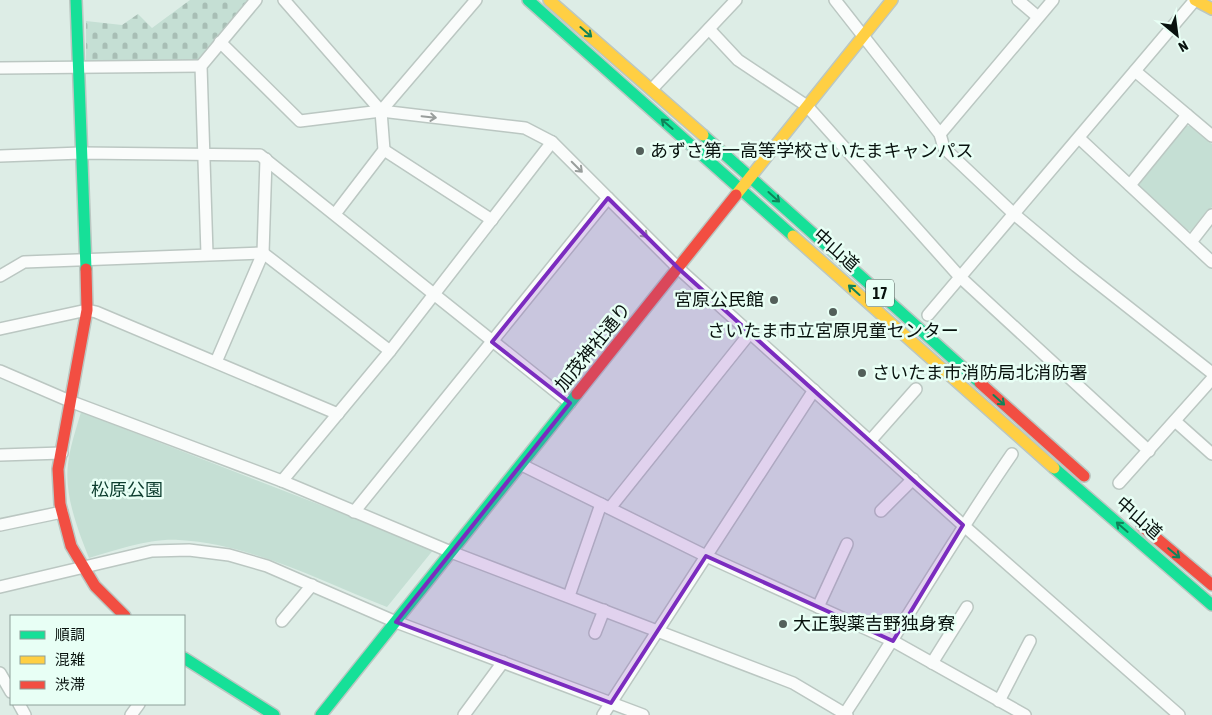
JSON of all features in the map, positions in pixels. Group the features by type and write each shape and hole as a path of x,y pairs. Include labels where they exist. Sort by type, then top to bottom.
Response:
{"main road":[{"path":"76,0 87,310 72,402 58,470 62,512 71,546 94,586 123,615"},
{"name":"中山道","path":"528,0 1212,605"},
{"name":"中山道","path":"549,0 652,88 1093,484"},
{"name":"加茂神社通り","path":"321,715 522,466 570,403 892,0"},
{"path":"1195,0 1212,9"},
{"name":"中山道","path":"1130,516 1212,585"},
{"path":"1141,543 1148,555 1212,614"},
{"path":"185,659 274,715"}],"street":[{"path":"207,254 201,66 256,0"},
{"path":"284,0 381,112 384,150 335,214"},
{"path":"381,112 476,0"},
{"path":"652,88 736,0"},
{"path":"836,0 940,134 944,148 1014,214 1076,266 1212,373"},
{"path":"1018,0 1038,17"},
{"path":"940,134 1053,0"},
{"path":"928,315 1195,0"},
{"path":"708,29 738,60 807,106 960,278 1148,451"},
{"path":"220,42 300,121 381,112 525,128 552,142 678,268 750,334 1179,715"},
{"path":"0,68 201,66"},
{"path":"1135,71 1212,136"},
{"path":"1130,184 1188,116"},
{"path":"1079,138 1212,262"},
{"path":"282,481 390,351 552,142"},
{"path":"384,150 492,220"},
{"path":"0,156 81,153 260,155 570,403"},
{"path":"216,362 263,253 266,159"},
{"path":"354,512 608,198"},
{"path":"1191,242 1212,215"},
{"path":"0,276 24,262 85,258 263,253 390,351"},
{"path":"0,328 87,310 338,414"},
{"path":"569,596 605,506 750,334"},
{"path":"0,372 72,402 282,481 451,552 793,682 845,715 963,525 1012,454"},
{"path":"1119,483 1212,379"},
{"path":"870,441 916,389"},
{"path":"603,715 814,390"},
{"path":"1175,421 1212,454"},
{"path":"0,454 62,453"},
{"path":"522,466 706,556 892,641 1025,715"},
{"path":"881,512 913,479"},
{"path":"0,525 62,512"},
{"path":"818,607 847,544"},
{"path":"0,587 152,551 189,550 229,555 267,566 396,622 643,715"},
{"path":"282,621 312,585"},
{"path":"932,663 967,606"},
{"path":"595,633 604,610"},
{"path":"999,701 1030,641"},
{"path":"464,715 504,662"},
{"path":"0,673 10,690"}],"highlighted area":[{"path":"608,198 678,268 963,525 893,641 706,556 611,703 396,622 570,403 492,342"}],"green space":[{"path":"190,0 249,0 200,60 86,64 86,21 122,25 138,14 152,28"},
{"path":"1184,126 1190,126 1212,144 1212,207 1192,231 1186,230 1138,186 1139,179"},
{"name":"松原公園","path":"81,412 434,549 387,607 285,565 233,548 206,543 179,540 157,541 134,545 89,558 73,512 67,476 70,451"}],"traffic: fast":[{"path":"76,0 86,269"},
{"path":"528,0 793,236"},
{"path":"703,135 980,383"},
{"path":"321,715 577,394"},
{"path":"1054,468 1212,605"},
{"path":"185,659 274,715"}],"traffic: slow":[{"path":"549,0 703,135"},
{"path":"736,195 892,0"},
{"path":"1195,0 1212,9"},
{"path":"793,236 1054,468"}],"traffic: jam":[{"path":"577,394 736,195"},
{"path":"86,269 87,310 58,469 60,504 71,546 95,586 124,615"},
{"path":"980,383 1084,476"},
{"path":"1142,526 1212,585"}],"place":[{"name":"あずさ第一高等学校さいたまキャンパス","path":"640,151"},
{"name":"宮原公民館","path":"774,300"},
{"name":"さいたま市立宮原児童センター","path":"833,312"},
{"name":"さいたま市消防局北消防署","path":"862,373"},
{"name":"大正製薬吉野独身寮","path":"783,624"}]}
